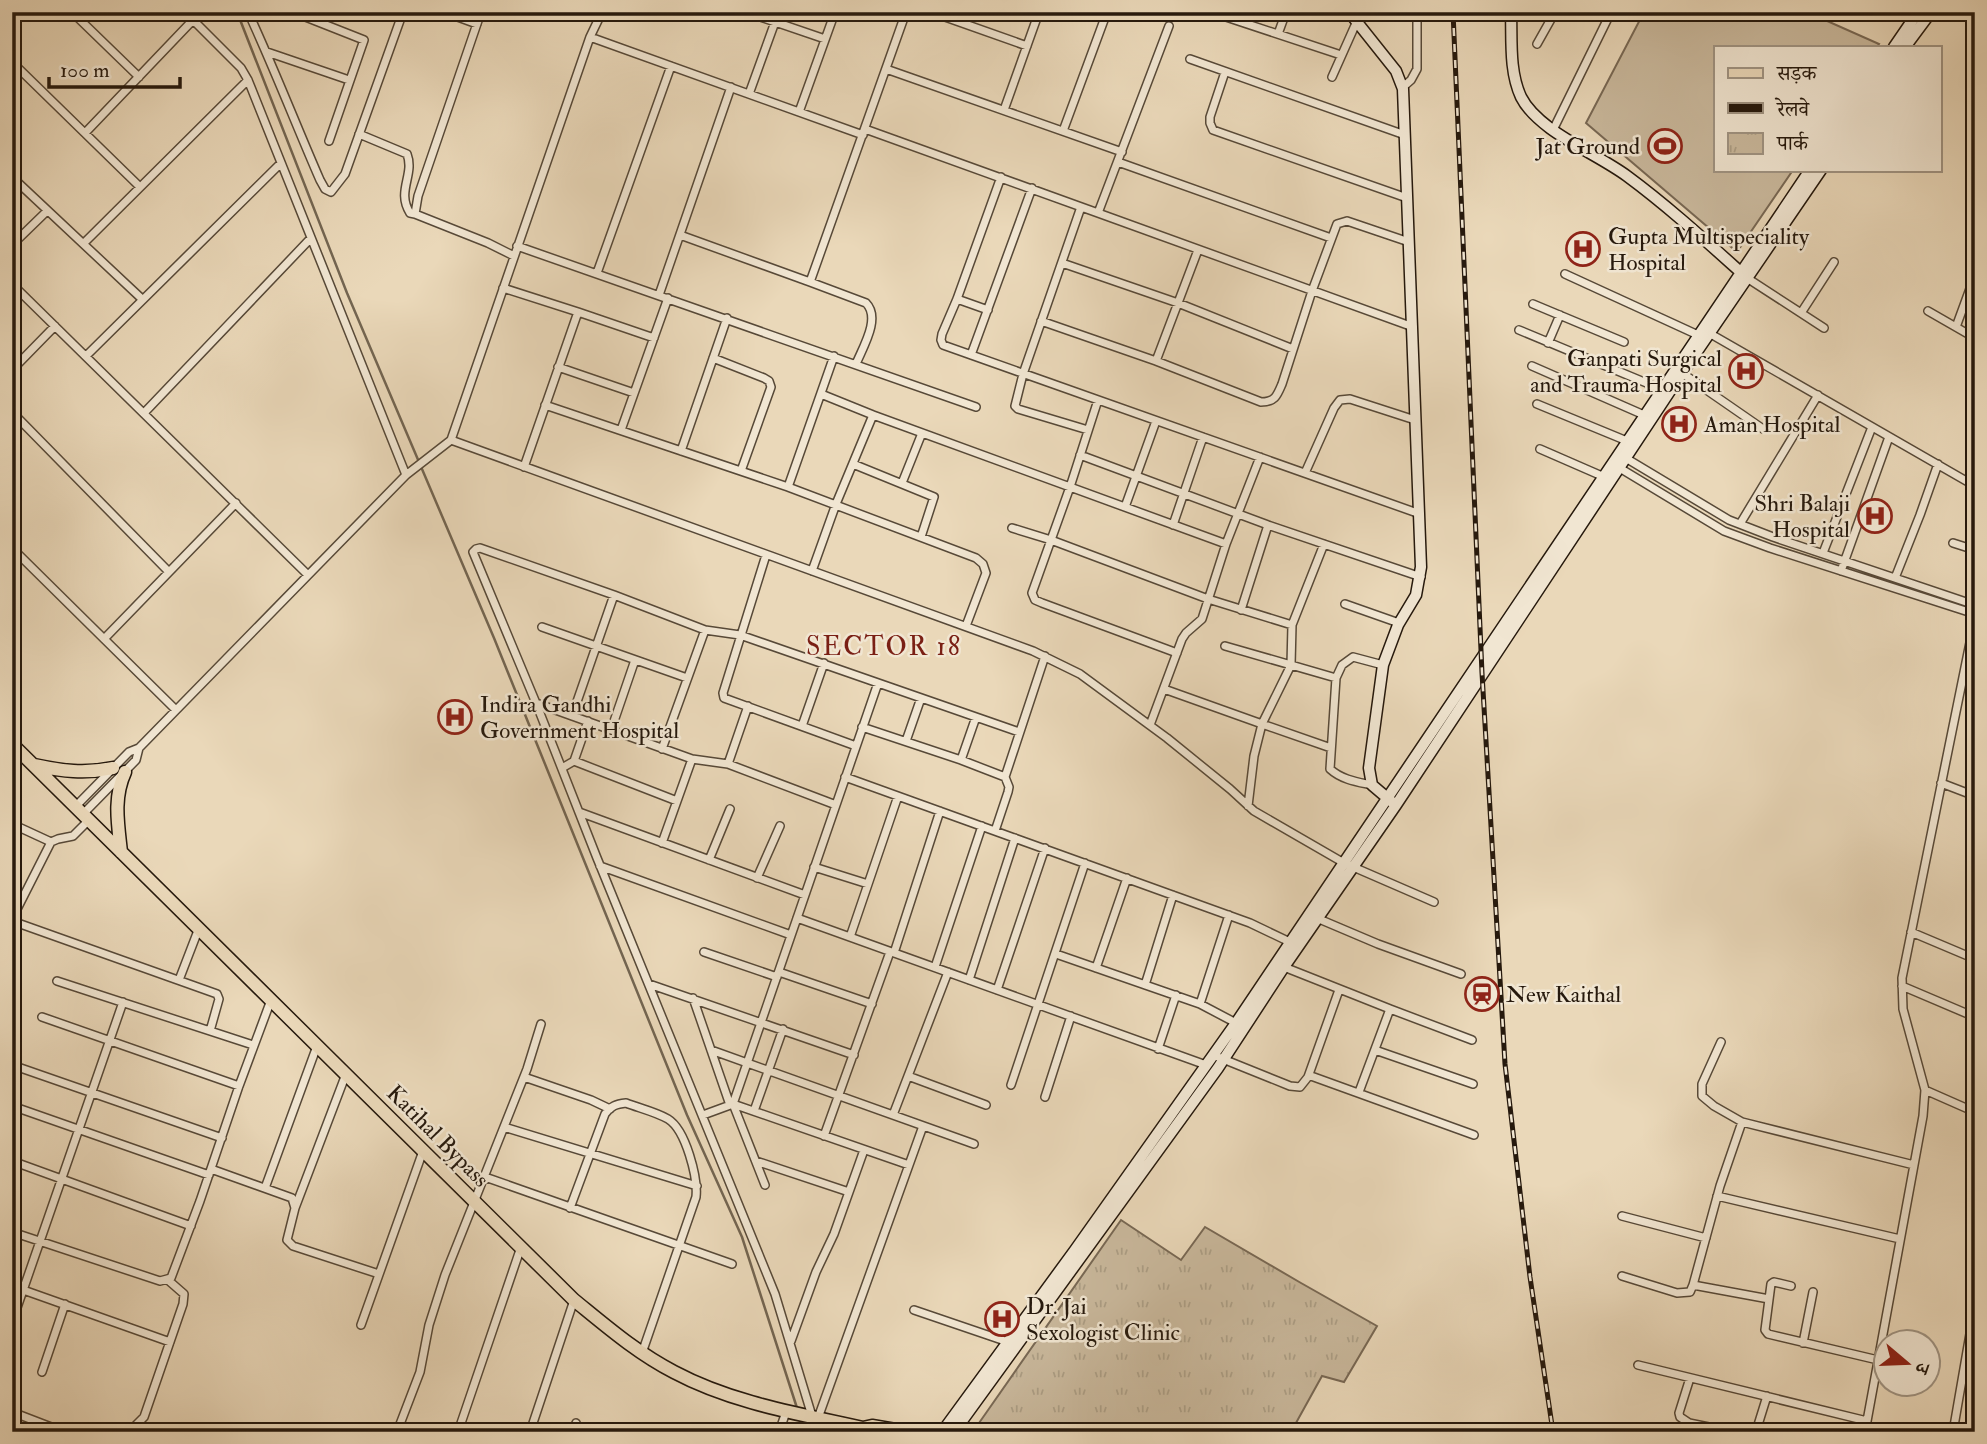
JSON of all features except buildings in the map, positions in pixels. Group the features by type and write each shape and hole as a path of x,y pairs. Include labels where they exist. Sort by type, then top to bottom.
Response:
{"main road":[{"path":"1511,12 1514,74 1529,110 1553,130 1628,176 1744,275"},
{"path":"1895,46 1918,12"},
{"path":"1906,46 1931,12"},
{"path":"1356,15 1396,72 1403,87 1421,577 1416,595 1399,623 1383,665 1369,768 1372,785 1392,802"},
{"path":"1392,802 1602,476 1618,460 1627,440 1661,389 1704,334 1808,178"},
{"path":"954,1432 1392,802 1618,460 1682,373 1704,334"},
{"name":"Katihal Bypass","path":"12,744 574,1300 630,1346 675,1373 713,1390 865,1430 872,1426 907,1432"},
{"path":"34,765 69,772 119,770 117,803 121,852"},
{"path":"942,1432 1284,967 1294,944 1319,919 1348,865"}],"street":[{"path":"72,12 139,77"},
{"path":"185,12 241,68 248,80 409,473"},
{"path":"248,12 320,180 331,192 345,174 403,12"},
{"path":"293,12 364,41 329,141"},
{"path":"444,12 477,24"},
{"path":"415,214 418,197 481,12"},
{"path":"210,1031 219,996 12,920 51,842 73,836 82,814 119,770 129,752 139,748 409,473 451,440 590,37 602,12"},
{"path":"746,12 825,39"},
{"path":"799,112 835,12"},
{"path":"810,282 906,12"},
{"path":"931,12 1027,46"},
{"path":"1003,110 1039,12"},
{"path":"1063,131 1107,12"},
{"path":"1211,12 1340,55"},
{"path":"1278,34 1286,12"},
{"path":"1403,87 1412,80 1417,69 1417,12"},
{"path":"1537,44 1555,12"},
{"path":"1553,130 1611,12"},
{"path":"1332,77 1356,15"},
{"path":"85,133 193,20"},
{"path":"749,94 775,22"},
{"path":"1098,213 1168,26"},
{"path":"590,37 799,112 1001,177 1413,327"},
{"path":"267,52 349,80"},
{"path":"1189,59 1405,135"},
{"path":"12,62 140,187"},
{"path":"597,273 671,66"},
{"path":"886,69 1122,152"},
{"path":"1225,72 1210,117 1213,130 1407,198"},
{"path":"84,243 248,80"},
{"path":"659,295 731,87"},
{"path":"359,134 407,154 410,162 403,199 410,212 514,256"},
{"path":"1118,162 1331,238"},
{"path":"86,356 281,163"},
{"path":"12,177 142,299"},
{"path":"1001,177 942,334 943,345 1420,514"},
{"path":"971,355 1032,188"},
{"path":"1081,206 1023,374 1015,406 1088,430"},
{"path":"12,245 47,211"},
{"path":"1041,321 1261,401 1273,401 1277,397 1337,224 1347,222 1409,242"},
{"path":"680,235 866,303 871,308 872,319 856,363"},
{"path":"144,412 311,238"},
{"path":"517,246 976,407"},
{"path":"1156,361 1198,250"},
{"path":"1062,262 1178,303 1293,349"},
{"path":"1801,313 1834,262"},
{"path":"1564,274 1704,334 1818,395 1975,486"},
{"path":"1744,275 1824,328"},
{"path":"1956,327 1974,278"},
{"path":"12,284 309,575"},
{"path":"503,288 654,338"},
{"path":"621,430 668,298"},
{"path":"957,299 988,310"},
{"path":"1532,304 1623,342"},
{"path":"1928,311 1975,338"},
{"path":"524,467 578,312"},
{"path":"1548,343 1560,315"},
{"path":"681,451 727,318"},
{"path":"12,370 55,326"},
{"path":"1519,330 1661,389"},
{"path":"788,487 834,356"},
{"path":"713,358 764,378 771,387 741,471"},
{"path":"1532,366 1644,415"},
{"path":"558,367 634,393"},
{"path":"1682,373 1763,429"},
{"path":"821,394 1226,544"},
{"path":"1740,524 1818,395"},
{"path":"1305,473 1340,400 1350,399 1415,420"},
{"path":"1098,400 1032,593 1035,600 1177,653"},
{"path":"1538,404 1627,440"},
{"path":"545,405 836,504 976,558 984,564 985,580 966,626"},
{"path":"12,412 169,572"},
{"path":"812,571 873,415"},
{"path":"1125,507 1156,421"},
{"path":"1823,553 1872,427"},
{"path":"902,483 922,433"},
{"path":"1174,524 1203,437"},
{"path":"1841,571 1889,437"},
{"path":"451,440 1045,656 1080,674 1150,725 1266,819 1348,865 1433,902"},
{"path":"1540,449 1602,476"},
{"path":"1080,455 1268,525 1421,577"},
{"path":"1150,725 1186,633 1202,618 1226,544 1260,457"},
{"path":"1618,460 1729,520 1975,605"},
{"path":"1618,460 1724,531 1975,616 1902,978 1903,1009 1925,1090 1923,1116 1884,1328"},
{"path":"853,464 934,497 921,537"},
{"path":"1895,578 1938,464"},
{"path":"104,639 236,503"},
{"path":"1241,610 1268,525"},
{"path":"1012,528 1208,599 1292,625"},
{"path":"1953,542 1975,550"},
{"path":"1248,806 1254,756 1262,724 1292,665 1292,625 1324,544"},
{"path":"12,548 176,710"},
{"path":"813,1417 775,1294 473,552 480,548 705,630 740,635 1019,732"},
{"path":"766,555 740,635 723,693 724,698 856,746"},
{"path":"572,716 614,595"},
{"path":"1345,604 1399,623"},
{"path":"542,627 687,678"},
{"path":"662,749 705,630"},
{"path":"1225,646 1336,678"},
{"path":"995,831 1009,787 1005,777 1045,656"},
{"path":"1372,785 1336,774 1330,769 1336,678 1342,665 1353,657 1383,665"},
{"path":"611,730 635,660"},
{"path":"1966,662 1975,664"},
{"path":"802,726 824,663"},
{"path":"732,1104 878,682"},
{"path":"1164,689 1331,748"},
{"path":"906,741 921,698"},
{"path":"536,703 692,759 728,764 836,805"},
{"path":"728,764 748,706"},
{"path":"961,760 976,717"},
{"path":"562,768 574,761 588,722"},
{"path":"862,727 1005,777"},
{"path":"82,814 119,770 136,760 139,748"},
{"path":"662,843 692,759"},
{"path":"574,761 677,801"},
{"path":"845,777 1229,915 1294,944"},
{"path":"1941,783 1975,796"},
{"path":"850,937 898,796"},
{"path":"709,860 730,809"},
{"path":"824,1136 892,952 940,811"},
{"path":"579,812 805,895"},
{"path":"12,824 51,842"},
{"path":"935,967 982,826"},
{"path":"757,878 780,827"},
{"path":"970,980 1015,838"},
{"path":"997,990 1045,848"},
{"path":"1011,1085 1085,863"},
{"path":"600,866 791,935"},
{"path":"814,867 868,884"},
{"path":"1096,968 1128,878"},
{"path":"1145,985 1173,895"},
{"path":"1200,1004 1229,915"},
{"path":"797,918 1158,1049 1215,1060 1290,1086 1300,1087 1308,1077 1339,990"},
{"path":"1319,919 1461,974"},
{"path":"179,980 198,928"},
{"path":"1911,932 1975,959"},
{"path":"704,953 872,1004"},
{"path":"1056,954 1200,1004 1236,1023"},
{"path":"1284,967 1472,1040"},
{"path":"893,1115 948,972"},
{"path":"57,981 253,1045"},
{"path":"649,984 854,1055"},
{"path":"1902,986 1974,1013"},
{"path":"1158,1049 1176,995"},
{"path":"692,998 710,1050 765,1185"},
{"path":"12,1232 160,1281 168,1280 173,1275 271,1000"},
{"path":"12,1322 123,1002"},
{"path":"1359,1092 1390,1009"},
{"path":"1045,1097 1071,1016"},
{"path":"41,1017 239,1086"},
{"path":"397,1432 420,1372 429,1325 441,1286 524,1077 541,1024"},
{"path":"754,1111 783,1029"},
{"path":"1721,1042 1702,1084 1702,1096 1714,1106 1742,1122 1914,1165"},
{"path":"265,1188 317,1046"},
{"path":"710,1050 974,1144"},
{"path":"1375,1050 1473,1084"},
{"path":"12,1065 222,1138"},
{"path":"346,1074 295,1208 287,1237 290,1244 379,1274"},
{"path":"908,1076 986,1105"},
{"path":"524,1077 610,1108"},
{"path":"1308,1077 1359,1092 1474,1135"},
{"path":"1925,1090 1975,1112"},
{"path":"570,1208 605,1114 610,1108 626,1103 668,1119 673,1124 682,1138 697,1186 696,1197 642,1353"},
{"path":"703,1115 732,1104 909,1165"},
{"path":"12,1106 78,1130 265,1188 292,1198 295,1208"},
{"path":"1622,1276 1677,1293 1690,1292 1717,1196 1742,1122"},
{"path":"504,1126 697,1186"},
{"path":"813,1417 923,1126"},
{"path":"790,1342 816,1272 834,1234 864,1150"},
{"path":"361,1325 424,1151"},
{"path":"12,1161 191,1226"},
{"path":"756,1161 849,1192"},
{"path":"485,1177 732,1265"},
{"path":"1717,1196 1900,1239"},
{"path":"1622,1216 1706,1238"},
{"path":"458,1432 521,1247"},
{"path":"119,1432 132,1430 144,1417 170,1342 184,1298 181,1291 168,1280"},
{"path":"1791,1286 1772,1282 1765,1330 1768,1334 1871,1358"},
{"path":"1693,1285 1769,1299"},
{"path":"12,1286 170,1342"},
{"path":"1803,1343 1813,1292"},
{"path":"530,1432 574,1300"},
{"path":"42,1372 65,1304"},
{"path":"1953,1432 1975,1305"},
{"path":"914,1310 1008,1342"},
{"path":"1638,1365 1867,1421"},
{"path":"1690,1378 1680,1417 1689,1423 1733,1432"},
{"path":"1754,1432 1767,1396"},
{"path":"1865,1432 1871,1398"},
{"path":"12,1412 64,1432"},
{"path":"779,1432 789,1412"},
{"path":"29,1432 33,1421"},
{"path":"573,1432 576,1423"}],"green space":[{"name":"Jat Ground","path":"1644,12 1807,12 1879,44 1714,46 1714,172 1792,172 1737,252 1586,123"},
{"path":"1121,1220 1181,1260 1205,1227 1377,1326 1344,1382 1322,1376 1291,1432 1017,1432 979,1423"}],"waterway":[{"path":"237,12 347,293 494,638 687,1115 742,1237 797,1408"},
{"path":"800,1418 804,1432"}],"railway":[{"path":"1453,12 1482,673 1505,1064 1530,1277 1553,1432"}],"place":[{"name":"Jat Ground","path":"1665,146"},
{"name":"Gupta Multispeciality Hospital","path":"1583,249"},
{"name":"Ganpati Surgical and Trauma Hospital","path":"1746,371"},
{"name":"Aman Hospital","path":"1679,424"},
{"name":"Shri Balaji Hospital","path":"1875,516"},
{"name":"Indira Gandhi Government Hospital","path":"455,717"},
{"name":"New Kaithal","path":"1482,994"},
{"name":"Dr. Jai Sexologist Clinic","path":"1002,1319"}],"district":[{"name":"SECTOR 18","path":"884,647"}]}
